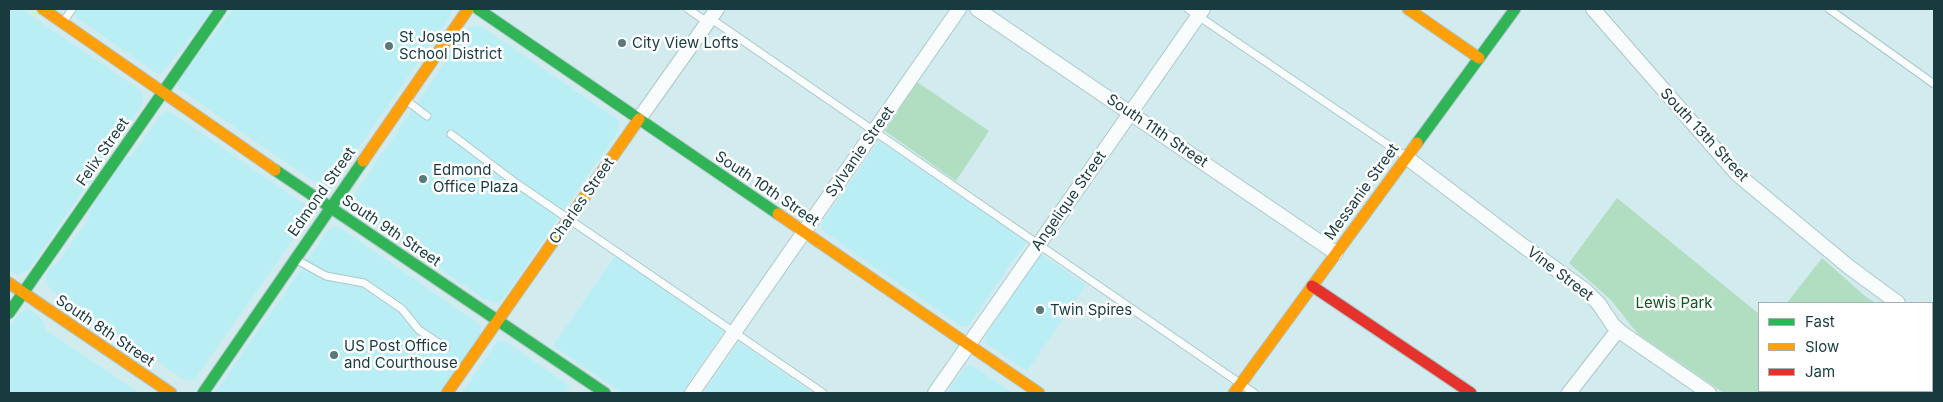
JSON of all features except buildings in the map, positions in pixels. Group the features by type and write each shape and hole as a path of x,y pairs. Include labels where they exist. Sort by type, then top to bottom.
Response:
{"main road":[{"name":"South 9th Street","path":"43,9 330,208 604,393"},
{"name":"Felix Street","path":"9,314 221,9"},
{"name":"Edmond Street","path":"203,393 468,9"},
{"name":"South 10th Street","path":"478,9 1039,393"},
{"path":"1408,9 1479,58"},
{"name":"Messanie Street","path":"1237,389 1516,9"},
{"name":"Charles Street","path":"448,393 639,119"},
{"name":"South 8th Street","path":"9,284 171,393"},
{"path":"1312,286 1471,393"}],"street":[{"name":"Sylvanie Street","path":"692,393 958,9"},
{"name":"South 11th Street","path":"978,9 1336,253"},
{"name":"South 13th Street","path":"1593,9 1737,174 1849,267 1897,302"},
{"name":"Angelique Street","path":"935,393 1130,113 1196,11"},
{"name":"Charles Street","path":"639,119 711,16"},
{"name":"Vine Street","path":"1406,157 1585,290 1600,304 1613,326 1618,330 1709,393"},
{"path":"1569,393 1618,330"}],"lane":[{"path":"63,23 72,9"},
{"path":"688,9 711,16 1038,245 1237,389 1254,393"},
{"path":"1829,9 1934,84"},
{"path":"1196,11 1406,157"},
{"path":"405,99 427,116"},
{"path":"451,134 510,179 822,393"},
{"path":"295,259 326,276 364,283 402,309 419,330 446,348"}],"shaded area":[{"path":"9,9 22,9 140,90 143,96 140,108 29,269 18,275 9,271"},
{"path":"64,9 214,9 161,74 156,73"},
{"path":"234,9 452,10 451,15 334,183 329,189 325,189 179,89 177,84 179,78"},
{"path":"475,26 485,29 617,119 619,124 619,130 502,300 497,303 484,299 356,212 351,206 353,196 469,27"},
{"path":"167,111 308,207 310,212 308,218 195,379 190,381 183,379 50,289 45,277 51,266 57,264 89,218 89,211 125,158 131,156 161,115"},
{"path":"879,141 1027,241 967,327 962,327 827,234 822,228 822,223"},
{"path":"335,226 477,322 481,327 480,335 439,393 215,393 329,229"},
{"path":"1041,254 1086,285 1027,371 987,344 985,340 986,335"},
{"path":"615,256 724,331 682,393 622,393 553,346"},
{"path":"31,310 43,320 46,330 140,393 9,393 9,327 23,311"},
{"path":"497,342 508,343 570,386 565,393 462,393"},
{"path":"739,342 813,393 703,393"},
{"path":"970,365 1013,393 947,393 965,367"}],"green space":[{"path":"917,82 989,131 956,181 885,131"},
{"name":"Lewis Park","path":"1617,198 1758,313 1758,392 1933,392 1933,332 1934,393 1724,393 1638,334 1611,300 1569,263"},
{"path":"1822,258 1866,297 1874,302 1788,302"}],"traffic: fast":[{"path":"9,313 221,9"},
{"path":"478,9 778,214"},
{"path":"1417,143 1515,9"},
{"path":"203,393 363,161"},
{"path":"275,170 605,393"}],"traffic: slow":[{"path":"43,9 275,170"},
{"path":"363,161 468,9"},
{"path":"1408,9 1479,58"},
{"path":"447,393 639,119"},
{"path":"1234,393 1417,143"},
{"path":"778,214 1039,393"},
{"path":"9,283 171,393"}],"traffic: jam":[{"path":"1312,286 1471,393"}],"place":[{"name":"City View Lofts","path":"622,43"},
{"name":"St Joseph School District","path":"389,46"},
{"name":"Edmond Office Plaza","path":"423,179"},
{"name":"Twin Spires","path":"1040,310"},
{"name":"US Post Office and Courthouse","path":"334,355"}]}
